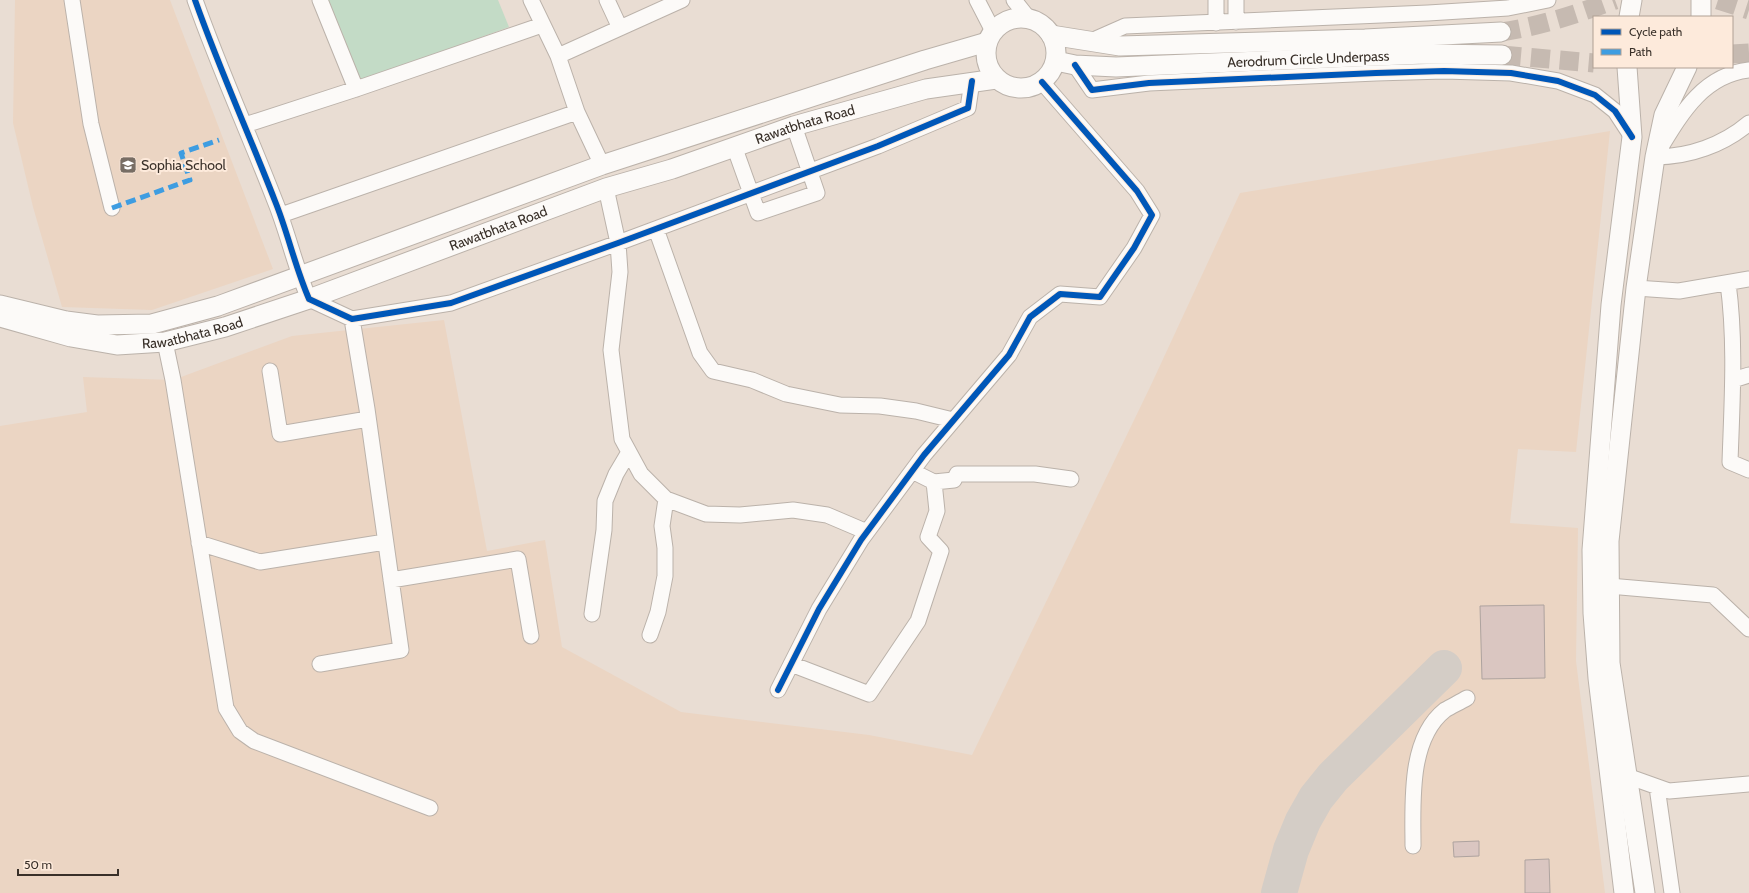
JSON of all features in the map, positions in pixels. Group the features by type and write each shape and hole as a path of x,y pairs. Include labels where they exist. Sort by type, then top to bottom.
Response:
{"main road":[{"path":"1629,16 1632,0"},
{"path":"1701,0 1701,16"},
{"path":"1016,18 1029,19 1039,22 1051,35 1054,41 1056,61 1051,73 1042,82 1032,87 1020,89 1002,84 996,79 986,64 985,52 990,36 1004,21 1016,18"},
{"name":"Aerodrum Circle Underpass","path":"1051,35 1120,46 1365,39 1501,32"},
{"name":"Rawatbhata Road","path":"0,305 66,321 97,325 152,324 218,306 602,165 925,60 990,36"},
{"name":"Aerodrum Circle Underpass","path":"1056,61 1075,65 1116,66 1424,54 1502,55"},
{"path":"1624,893 1598,678 1593,613 1592,550 1611,305 1632,138 1627,68"},
{"path":"1645,893 1610,663 1608,614 1610,586 1609,541 1636,288 1654,158 1664,115 1687,68"},
{"name":"Rawatbhata Road","path":"0,317 71,337 117,345 165,342 225,327 309,299 606,188 672,169 794,126 926,89 996,79"}],"street":[{"path":"72,0 91,124 112,208"},
{"path":"195,0 211,46 281,215 299,276 309,299 352,318 451,303 618,243 878,146 968,108 972,82"},
{"path":"320,0 356,89"},
{"path":"531,0 558,56 577,112 602,165"},
{"path":"608,0 620,28"},
{"path":"558,56 620,28 662,4 682,0"},
{"path":"977,0 990,36"},
{"path":"1014,0 1029,19"},
{"path":"1216,0 1216,23"},
{"path":"1236,0 1236,22"},
{"path":"1091,41 1125,26 1236,22 1428,7 1508,8 1548,0"},
{"path":"245,125 356,89 542,25"},
{"path":"1075,65 1092,90 1149,83 1368,73 1444,71 1511,72 1558,81 1595,95 1615,111 1632,138"},
{"path":"1654,158 1678,120 1696,96 1709,85 1726,76 1749,70"},
{"path":"778,690 819,609 867,532 912,471 953,420 1009,355 1030,317 1060,294 1100,298 1134,248 1152,215 1137,191 1042,82"},
{"path":"281,215 577,112"},
{"path":"1654,158 1674,157 1706,148 1737,133 1749,123"},
{"path":"734,146 758,213 817,193 794,126"},
{"path":"606,188 618,243 620,272 611,350 622,439 641,474 666,499 706,514 740,515 794,510 827,515 867,532"},
{"path":"656,229 700,353 714,371 752,380 786,394 840,405 880,406 953,420"},
{"path":"1636,288 1680,291 1749,279"},
{"path":"1728,283 1732,313 1733,380 1730,462 1749,470"},
{"path":"320,664 401,650 352,318"},
{"path":"165,342 173,380 226,708 240,731 254,741 430,808"},
{"path":"270,371 280,434 368,419"},
{"path":"1733,380 1749,375"},
{"path":"592,614 604,530 605,501 616,474 629,452"},
{"path":"912,471 934,482 954,480 957,474 1035,474 1071,479"},
{"path":"791,664 869,694 918,621 941,551 928,537 936,511 934,482"},
{"path":"650,635 658,612 665,576 665,548 662,526 666,499"},
{"path":"199,543 260,562 386,542"},
{"path":"391,580 518,559 531,636"},
{"path":"1610,586 1713,595 1749,629"},
{"path":"1413,846 1414,786 1418,757 1423,742 1435,721 1446,710 1467,698"},
{"path":"1627,776 1669,791 1749,784"},
{"path":"1657,787 1672,893"}],"shaded area":[{"name":"Sophia School","path":"15,0 170,0 273,269 152,310 62,307 33,207 13,123"},
{"path":"1610,131 1576,452 1518,449 1510,523 1578,528 1576,661 1605,893 0,893 0,426 87,412 83,377 173,380 292,336 444,320 487,551 545,540 562,647 681,712 869,735 972,755 1151,385 1240,193"}],"green space":[{"path":"327,0 498,0 509,27 359,82"}],"building":[{"path":"1544,605 1545,678 1482,679 1480,606"},
{"path":"1479,841 1479,856 1454,857 1453,842"},
{"path":"1549,859 1550,893 1525,893 1525,860"}],"taxiway":[{"path":"1279,893 1291,850 1303,821 1316,798 1333,777 1444,668"}],"tunnel":[{"path":"1501,32 1559,19 1615,0"},
{"path":"1718,0 1749,10"},
{"path":"1733,54 1749,53"},
{"path":"1502,55 1593,63"}],"marked path":[{"path":"112,208 190,180 181,153 219,140"}],"cycle path":[{"path":"195,0 214,51 280,213 309,299 352,319 451,303 618,243 878,146 968,108 972,81"},
{"path":"1075,65 1092,90 1149,83 1376,73 1444,71 1511,73 1558,81 1595,95 1615,111 1632,137"},
{"path":"778,690 819,609 861,540 924,455 1009,355 1030,317 1060,294 1100,297 1134,248 1152,215 1137,191 1042,82"}],"place":[{"name":"Sophia School","path":"128,165"}]}
